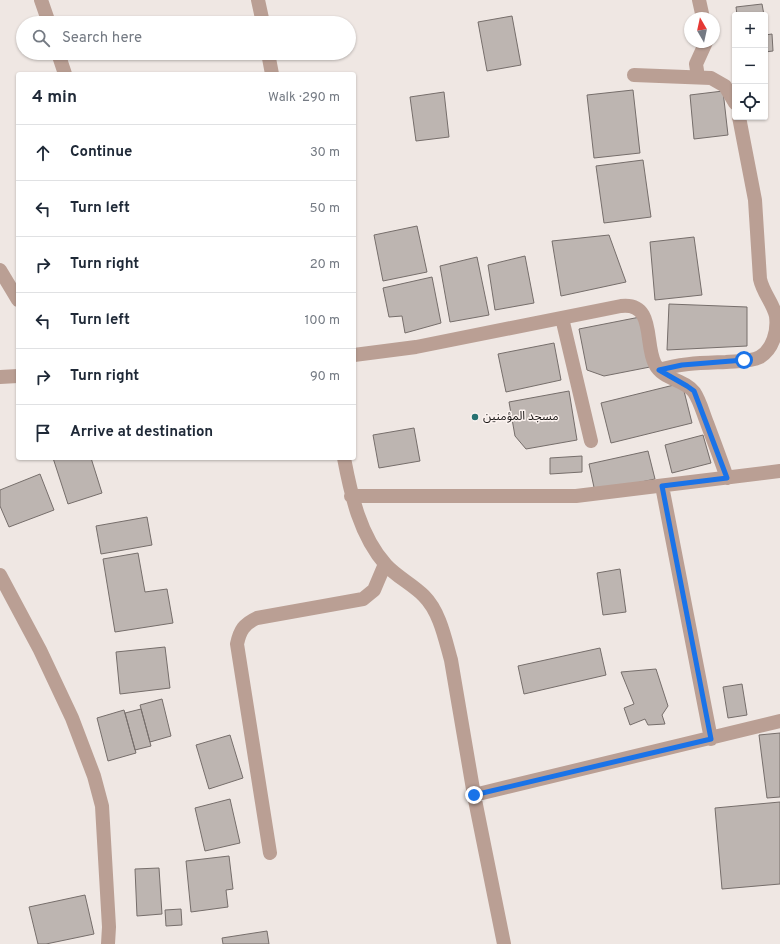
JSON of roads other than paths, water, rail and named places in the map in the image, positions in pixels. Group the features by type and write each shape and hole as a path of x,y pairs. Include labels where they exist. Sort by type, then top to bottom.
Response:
{"street":[{"path":"41,0 46,16"},
{"path":"258,0 261,16"},
{"path":"699,0 702,12"},
{"path":"698,77 696,64 703,48"},
{"path":"60,60 64,72"},
{"path":"269,60 272,72"},
{"path":"634,75 698,77 719,81 730,92 732,96"},
{"path":"659,370 682,365 752,360 766,352 771,346 778,332 775,315 762,288 760,279 755,200 740,120"},
{"path":"0,270 16,297"},
{"path":"356,355 416,347 621,306 633,306 638,309 645,318 653,360 659,370 694,391 727,478"},
{"path":"562,318 590,441"},
{"path":"0,377 16,376"},
{"path":"344,460 351,496 368,538 385,564 400,578 424,596 434,610 451,660 474,795 504,944"},
{"path":"351,496 570,496 780,471"},
{"path":"662,486 711,739"},
{"path":"270,853 237,644 239,633 246,623 257,618 363,599 374,590 385,564"},
{"path":"0,575 40,650 72,718 94,776 102,806 109,919 108,944"},
{"path":"474,795 711,739 780,721"}],"place":[{"name":"مسجد المؤمنين","path":"475,417"}]}
